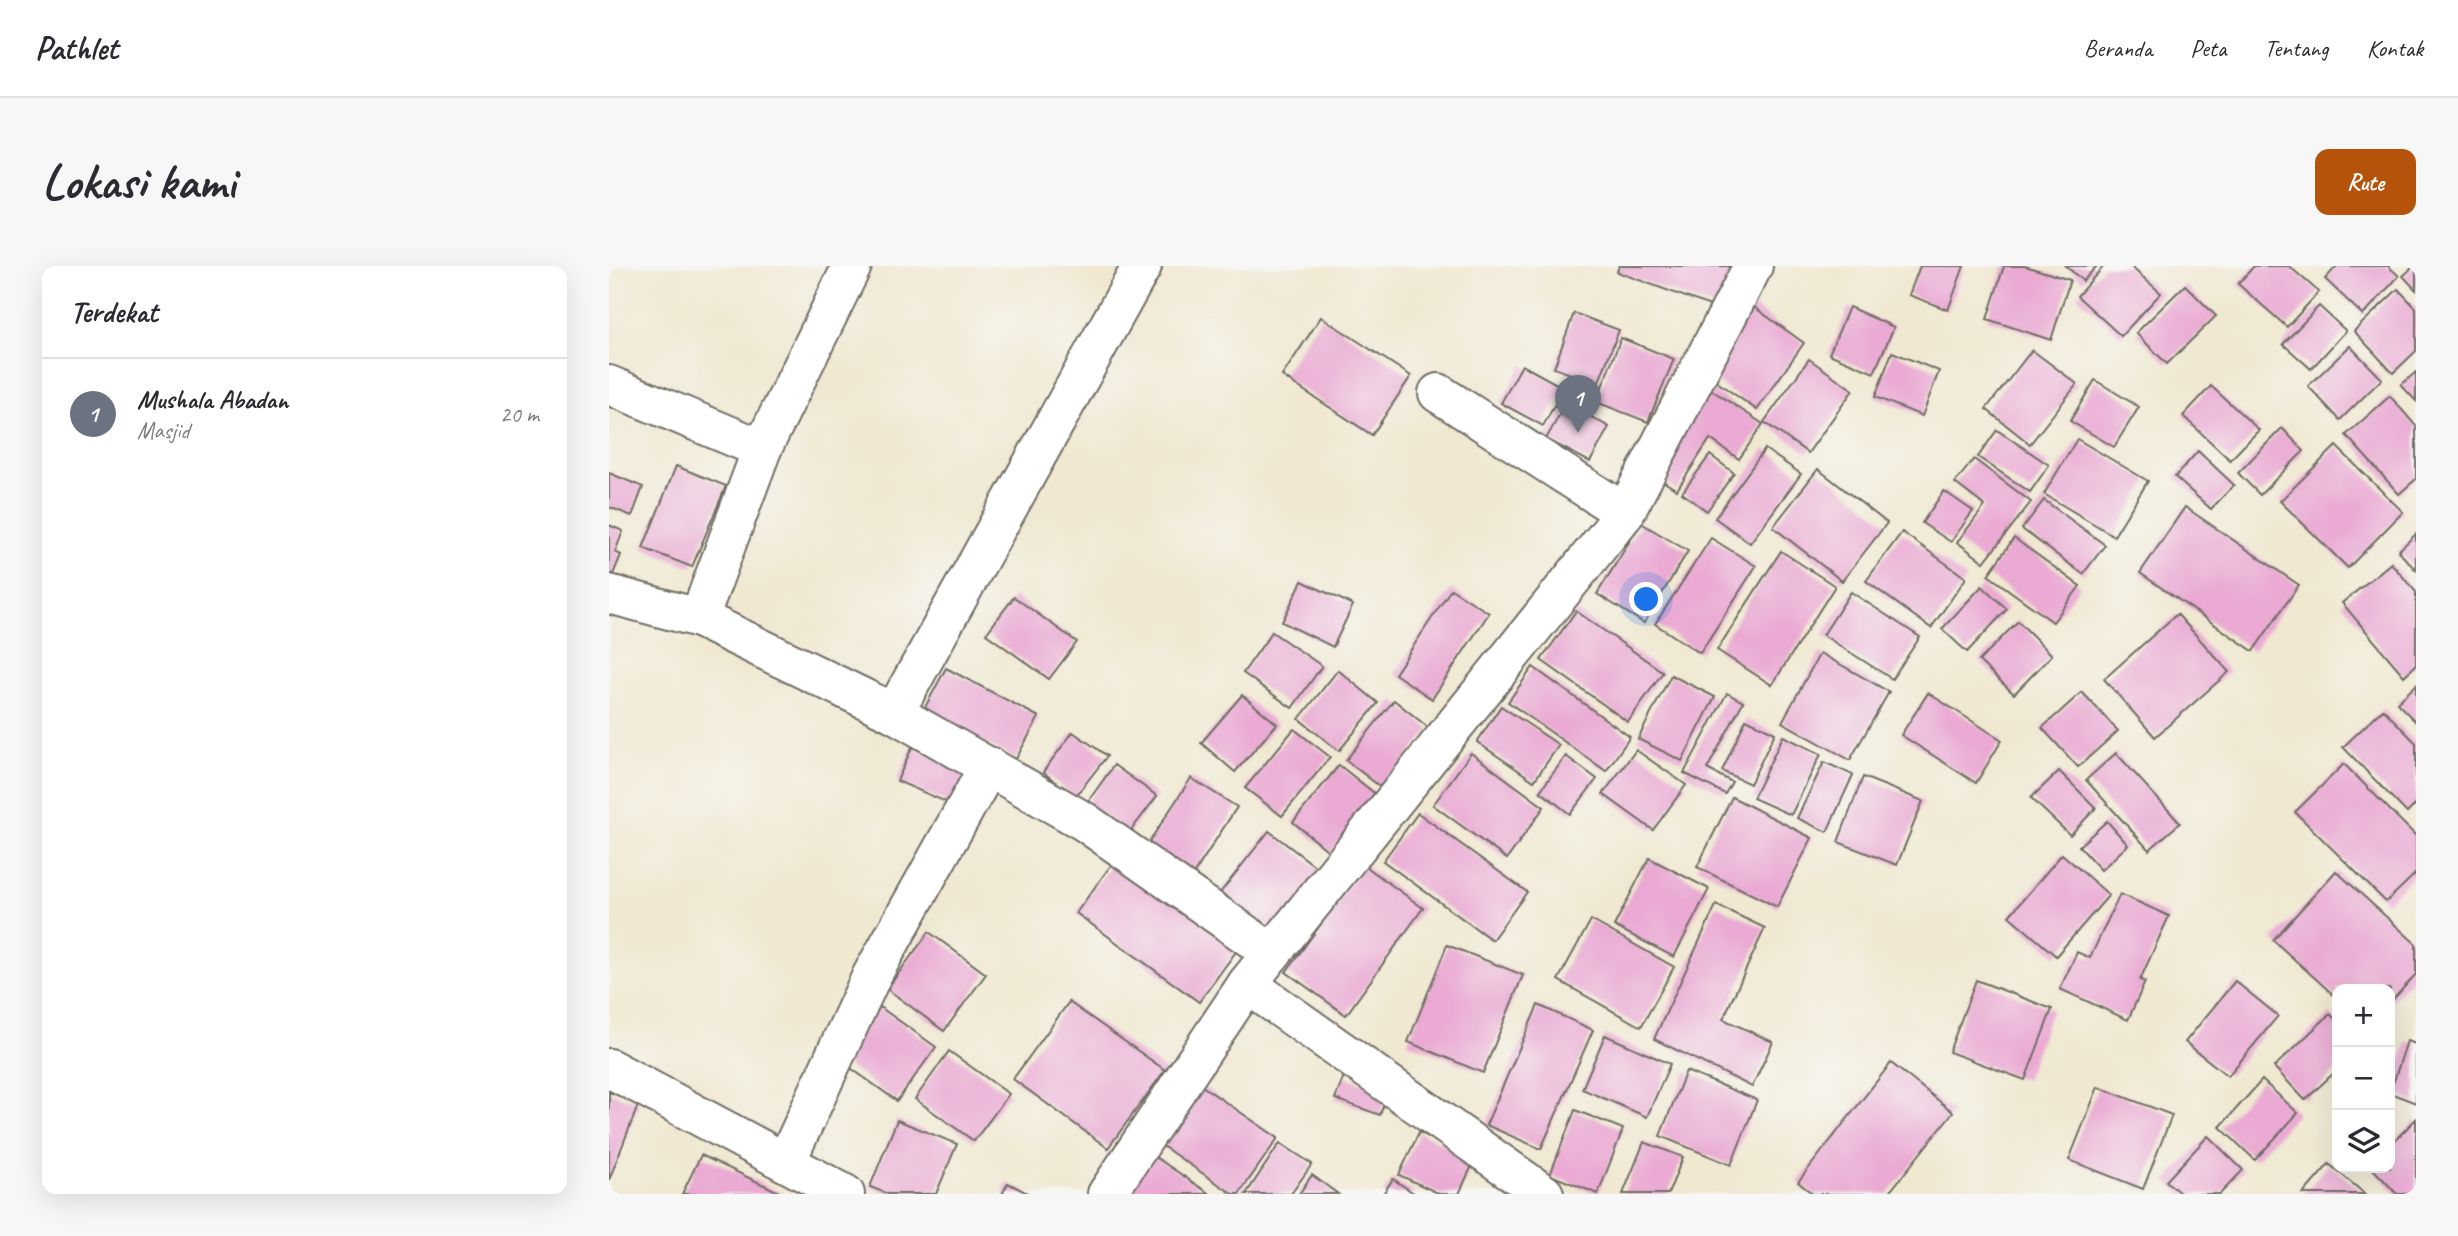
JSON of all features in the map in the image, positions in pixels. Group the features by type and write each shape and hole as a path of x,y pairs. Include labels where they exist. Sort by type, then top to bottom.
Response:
{"street":[{"path":"699,618 762,449 852,266"},
{"path":"894,713 1142,266"},
{"path":"1107,1194 1247,984 1625,513 1753,266"},
{"path":"609,385 762,449"},
{"path":"1437,393 1625,513"},
{"path":"610,597 699,618 894,713 1085,822 1272,953"},
{"path":"786,1162 873,975 989,766"},
{"path":"1247,984 1544,1194"},
{"path":"609,1068 845,1194"}],"building":[{"path":"1619,266 1740,266 1724,311 1617,272"},
{"path":"1920,266 1964,266 1948,310 1909,295"},
{"path":"2004,266 2025,266 2070,280 2051,340 1987,319"},
{"path":"2066,266 2097,266 2083,281"},
{"path":"2104,266 2130,266 2161,293 2121,336 2077,296"},
{"path":"2254,266 2289,266 2319,292 2287,327 2238,284"},
{"path":"2337,266 2388,266 2399,276 2363,315 2325,279"},
{"path":"2416,266 2416,290 2403,276"},
{"path":"2185,285 2216,316 2167,364 2136,333"},
{"path":"2398,289 2416,308 2416,351 2393,373 2354,331"},
{"path":"2319,306 2346,331 2311,369 2283,344"},
{"path":"1754,307 1804,343 1757,410 1707,375"},
{"path":"1849,307 1894,327 1874,373 1829,354"},
{"path":"1574,313 1619,330 1598,384 1554,368"},
{"path":"1321,317 1411,376 1372,435 1282,376"},
{"path":"1621,338 1674,359 1648,422 1596,402"},
{"path":"2350,346 2382,379 2340,420 2308,386"},
{"path":"2032,350 2077,384 2030,444 1986,409"},
{"path":"1892,352 1939,371 1922,416 1875,397"},
{"path":"1809,359 1853,390 1808,453 1764,422"},
{"path":"1522,365 1564,388 1543,426 1501,403"},
{"path":"2416,372 2416,401 2401,385"},
{"path":"2095,380 2139,407 2114,447 2070,421"},
{"path":"2211,386 2259,430 2230,460 2183,416"},
{"path":"1710,389 1763,424 1739,459 1710,439 1677,490 1655,476"},
{"path":"2390,396 2416,426 2416,479 2399,494 2346,435"},
{"path":"1566,403 1609,427 1590,462 1546,439"},
{"path":"2282,428 2304,451 2260,495 2238,473"},
{"path":"1997,430 2049,465 2030,492 1978,457"},
{"path":"2077,439 2148,481 2114,536 2044,494"},
{"path":"2336,446 2403,512 2348,568 2280,501"},
{"path":"1765,449 1801,474 1750,543 1715,518"},
{"path":"2198,451 2234,485 2211,509 2175,477"},
{"path":"1710,455 1734,473 1707,511 1682,493"},
{"path":"1974,459 2031,502 1984,562 1957,542 1985,506 1955,483"},
{"path":"676,466 726,486 692,567 643,548"},
{"path":"1818,469 1887,523 1842,581 1773,527"},
{"path":"609,473 643,487 632,516 609,507"},
{"path":"1944,491 1973,511 1951,542 1922,523"},
{"path":"2044,500 2105,545 2083,574 2022,529"},
{"path":"2185,507 2299,585 2253,651 2140,573"},
{"path":"1641,523 1688,551 1644,623 1597,594"},
{"path":"609,525 623,531 615,552 621,555 609,584"},
{"path":"1902,532 1966,578 1931,628 1866,581"},
{"path":"2416,534 2416,570 2398,551"},
{"path":"1711,538 1756,566 1700,653 1655,624"},
{"path":"2014,538 2080,586 2053,622 1988,575"},
{"path":"1781,551 1835,586 1772,685 1717,650"},
{"path":"2391,563 2416,592 2416,665 2404,676 2342,603"},
{"path":"1302,581 1353,605 1333,647 1282,622"},
{"path":"1982,586 2007,609 1967,652 1942,629"},
{"path":"1451,589 1489,613 1432,699 1395,674"},
{"path":"1851,592 1920,637 1892,679 1823,635"},
{"path":"1014,597 1077,642 1049,679 986,634"},
{"path":"1576,611 1663,672 1628,722 1541,660"},
{"path":"2177,614 2229,672 2155,737 2104,679"},
{"path":"2018,621 2052,655 2014,694 1979,661"},
{"path":"1272,632 1322,666 1292,708 1243,673"},
{"path":"1820,653 1889,692 1850,760 1782,722"},
{"path":"1533,667 1630,737 1606,771 1508,702"},
{"path":"946,668 1039,717 1016,759 923,711"},
{"path":"1338,670 1378,703 1339,751 1299,719"},
{"path":"1671,675 1715,697 1682,761 1638,739"},
{"path":"2416,685 2416,722 2397,703"},
{"path":"2082,692 2118,731 2078,767 2042,728"},
{"path":"1727,693 1743,702 1707,769 1732,782 1725,794 1684,773"},
{"path":"1928,693 2002,740 1976,783 1901,735"},
{"path":"1242,695 1277,724 1235,772 1201,743"},
{"path":"1394,700 1430,729 1383,789 1346,760"},
{"path":"1501,706 1559,745 1534,781 1477,742"},
{"path":"2383,709 2416,743 2416,804 2407,813 2343,747"},
{"path":"1746,719 1775,733 1750,784 1722,771"},
{"path":"1294,729 1330,757 1282,816 1245,788"},
{"path":"1073,732 1107,756 1075,797 1043,772"},
{"path":"1783,736 1821,754 1791,815 1753,798"},
{"path":"912,747 968,771 953,805 897,781"},
{"path":"1636,750 1686,785 1653,830 1603,794"},
{"path":"1471,753 1544,807 1507,859 1433,805"},
{"path":"2116,753 2180,823 2149,850 2086,780"},
{"path":"1566,756 1597,779 1570,814 1540,791"},
{"path":"1824,762 1853,775 1827,832 1797,818"},
{"path":"2344,764 2416,836 2416,873 2386,902 2295,812"},
{"path":"1114,765 1157,796 1129,833 1087,803"},
{"path":"1339,765 1378,796 1331,853 1293,822"},
{"path":"2059,771 2096,808 2070,835 2031,798"},
{"path":"1863,777 1923,801 1897,865 1838,842"},
{"path":"1191,778 1237,807 1191,878 1145,848"},
{"path":"1732,797 1812,838 1777,907 1697,867"},
{"path":"1418,813 1527,892 1492,940 1383,861"},
{"path":"2107,821 2128,845 2101,870 2079,846"},
{"path":"1269,831 1324,873 1271,941 1216,898"},
{"path":"1120,853 1243,942 1199,1002 1076,913"},
{"path":"2062,854 2109,895 2056,956 2009,916"},
{"path":"1649,858 1709,889 1674,957 1614,926"},
{"path":"1364,865 1423,908 1346,1015 1286,972"},
{"path":"2336,871 2416,944 2416,974 2395,997 2395,984 2332,984 2332,993 2273,940"},
{"path":"2120,894 2169,916 2140,980 2145,982 2128,1020 2060,989 2077,952 2090,958"},
{"path":"1716,905 1765,928 1723,1019 1773,1042 1752,1087 1654,1039"},
{"path":"1591,920 1674,967 1641,1027 1558,980"},
{"path":"929,932 986,974 944,1031 887,989"},
{"path":"1447,945 1523,975 1483,1073 1408,1042"},
{"path":"1976,980 2052,1009 2025,1080 1949,1052"},
{"path":"2235,981 2278,1016 2228,1076 2185,1042"},
{"path":"1069,1002 1165,1070 1108,1148 1013,1079"},
{"path":"877,1005 936,1047 897,1101 838,1059"},
{"path":"1538,1005 1593,1030 1541,1149 1486,1125"},
{"path":"2330,1014 2332,1016 2332,1075 2305,1100 2274,1067"},
{"path":"1605,1035 1670,1064 1647,1117 1582,1089"},
{"path":"2407,1041 2416,1044 2416,1103 2395,1095 2395,1078"},
{"path":"949,1051 1009,1094 974,1141 915,1099"},
{"path":"1891,1063 1953,1112 1888,1194 1813,1194 1798,1182"},
{"path":"1686,1071 1757,1100 1731,1165 1660,1136"},
{"path":"1344,1076 1388,1092 1380,1115 1335,1099"},
{"path":"2262,1080 2298,1113 2255,1160 2220,1127"},
{"path":"1202,1086 1278,1138 1239,1194 1233,1194 1161,1145"},
{"path":"2098,1087 2172,1115 2143,1189 2069,1160"},
{"path":"609,1092 639,1103 609,1180"},
{"path":"1575,1110 1623,1129 1598,1194 1550,1175"},
{"path":"2416,1119 2416,1194 2397,1194 2377,1173 2395,1173 2395,1140"},
{"path":"897,1120 957,1144 936,1194 888,1194 870,1187"},
{"path":"1419,1132 1475,1159 1459,1194 1440,1194 1399,1175"},
{"path":"2208,1136 2243,1170 2220,1194 2181,1194 2166,1181"},
{"path":"1644,1142 1683,1157 1668,1194 1623,1194"},
{"path":"1280,1143 1312,1164 1291,1194 1246,1194"},
{"path":"1148,1152 1210,1194 1119,1194"},
{"path":"701,1155 783,1194 682,1194"},
{"path":"2329,1164 2332,1173 2340,1173 2365,1194 2303,1194"},
{"path":"1312,1175 1338,1194 1299,1194"},
{"path":"1393,1179 1415,1194 1383,1194"},
{"path":"1008,1183 1029,1194 1002,1194"}],"place":[{"name":"Mushala Abadan","path":"1578,433"}]}
